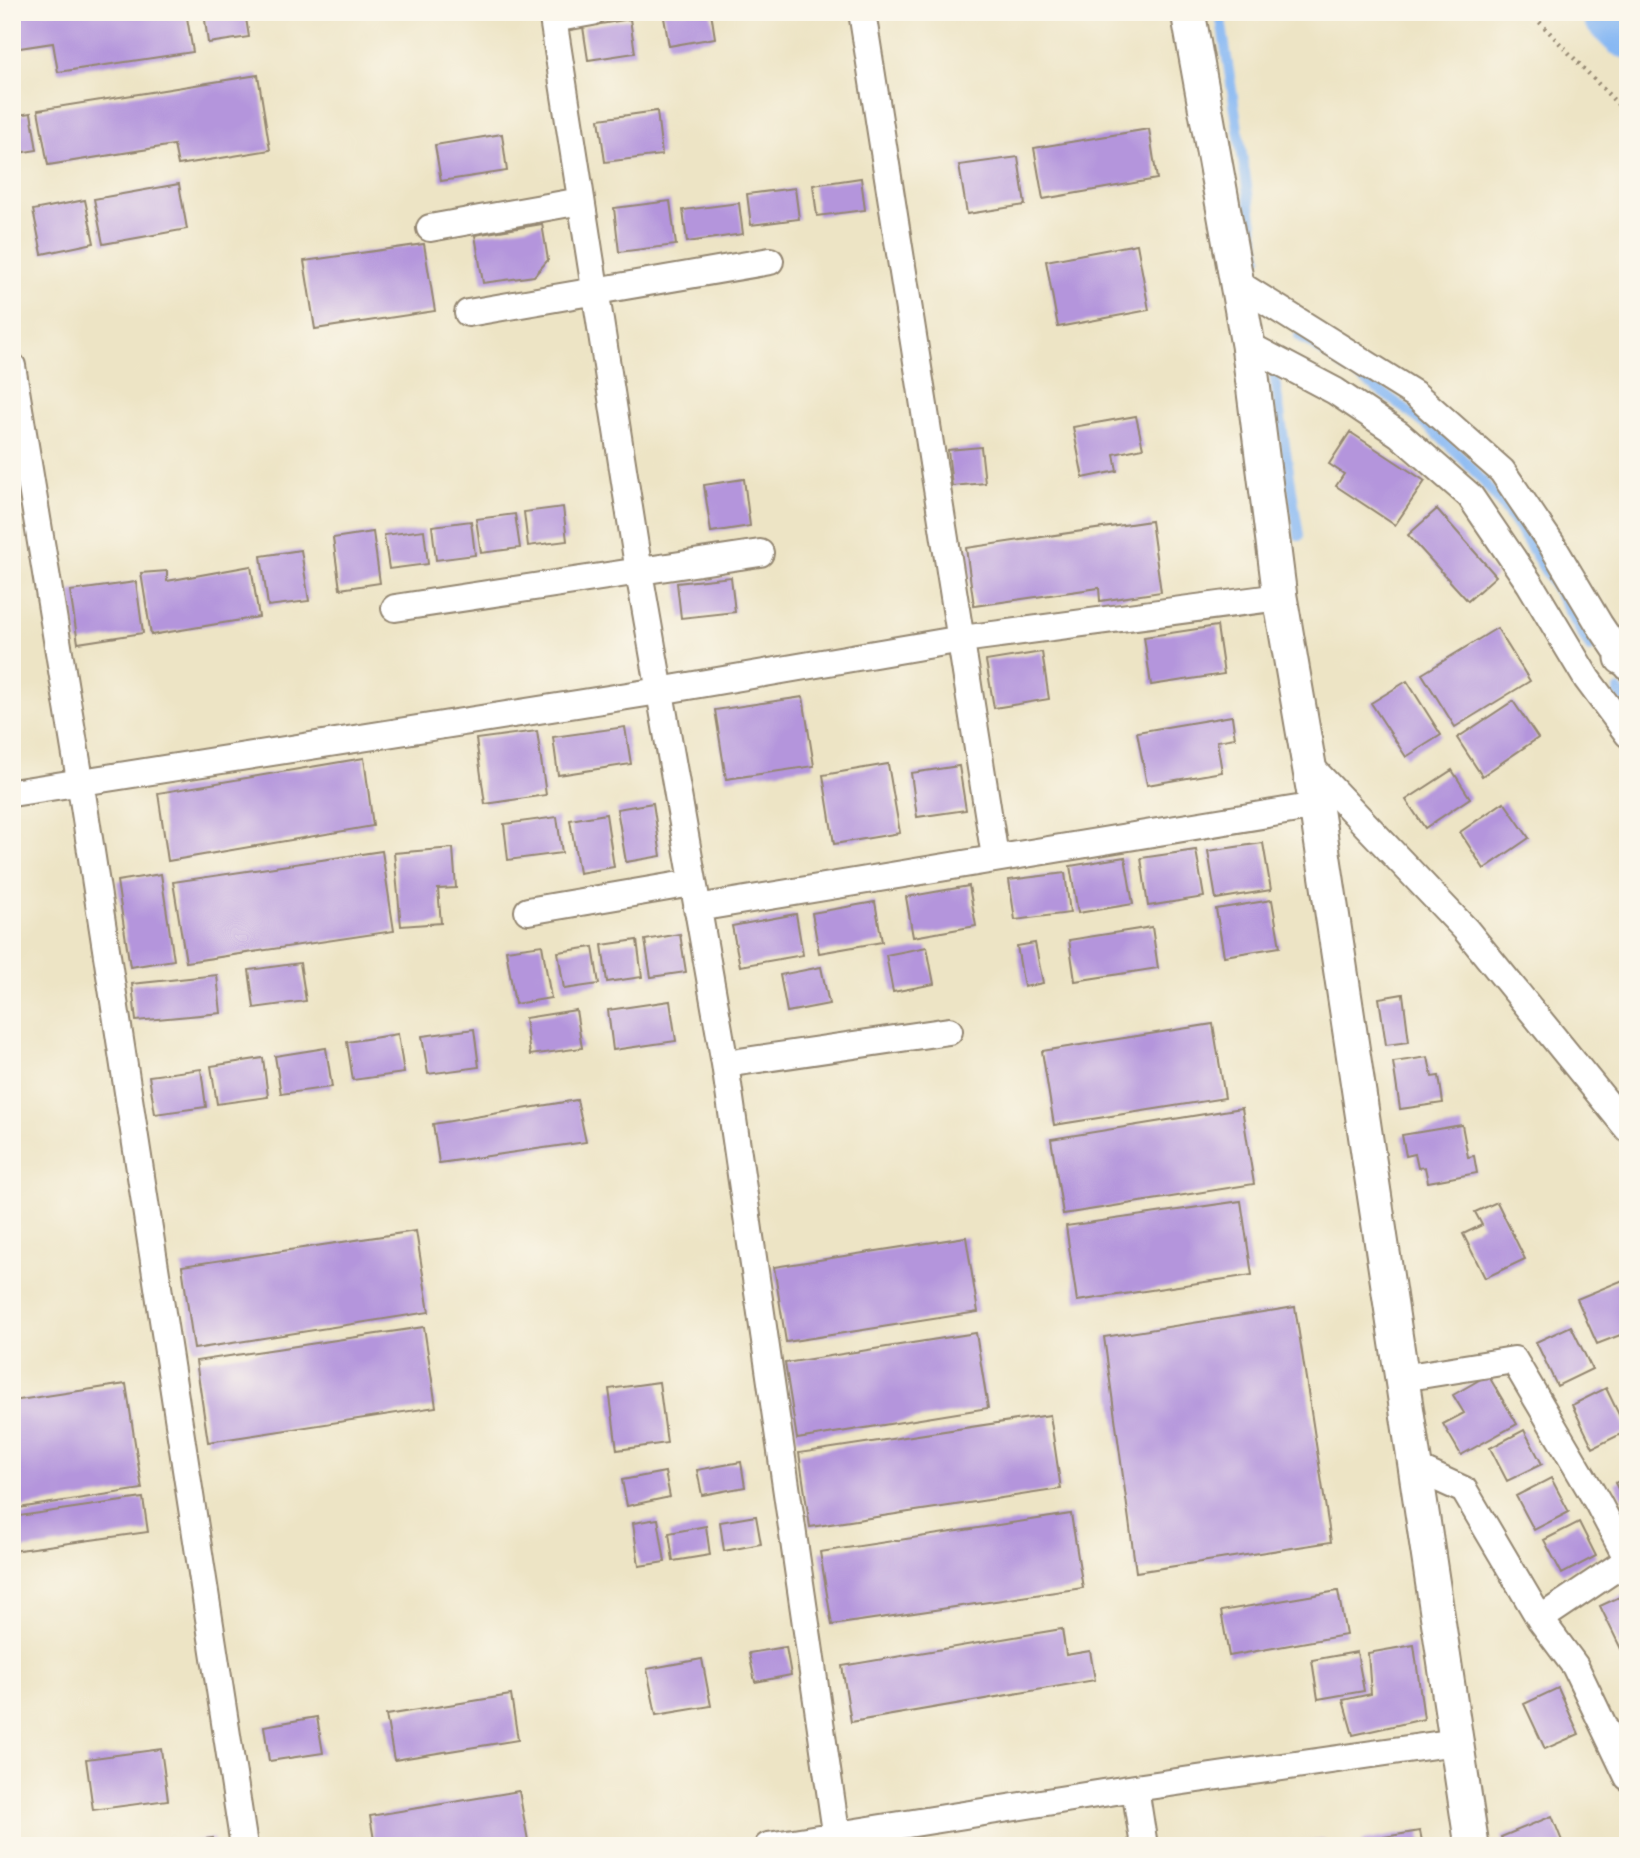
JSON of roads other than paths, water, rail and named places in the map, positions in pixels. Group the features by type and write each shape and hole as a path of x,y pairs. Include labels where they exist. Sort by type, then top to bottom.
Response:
{"street":[{"path":"592,12 553,16 639,572 725,1064 837,1840"},
{"path":"862,12 995,857"},
{"path":"1188,12 1248,345 1280,597 1316,806 1472,1846"},
{"path":"430,228 581,201"},
{"path":"468,313 770,261"},
{"path":"1237,283 1416,395 1502,471 1552,545 1599,624 1626,660 1587,679"},
{"path":"1248,345 1335,391 1388,427 1470,496 1530,584 1587,679 1628,734"},
{"path":"13,373 21,482 79,780 244,1846"},
{"path":"395,608 760,553"},
{"path":"12,793 79,780 659,691 962,639 1280,597"},
{"path":"1308,764 1466,930 1628,1129"},
{"path":"528,911 695,896 995,857 1316,806"},
{"path":"725,1064 948,1031"},
{"path":"1402,1378 1514,1360 1598,1503 1628,1560 1540,1619"},
{"path":"1416,1468 1464,1490 1540,1619 1575,1666 1628,1777"},
{"path":"768,1846 837,1840 1135,1788 1456,1742"},
{"path":"1135,1788 1144,1846"}],"waterway":[{"path":"1612,12 1628,28"},
{"path":"1220,13 1258,257"},
{"path":"1299,336 1418,419 1475,472 1529,544 1590,648"},
{"path":"1274,374 1299,536"},
{"path":"1618,691 1628,703"}]}
